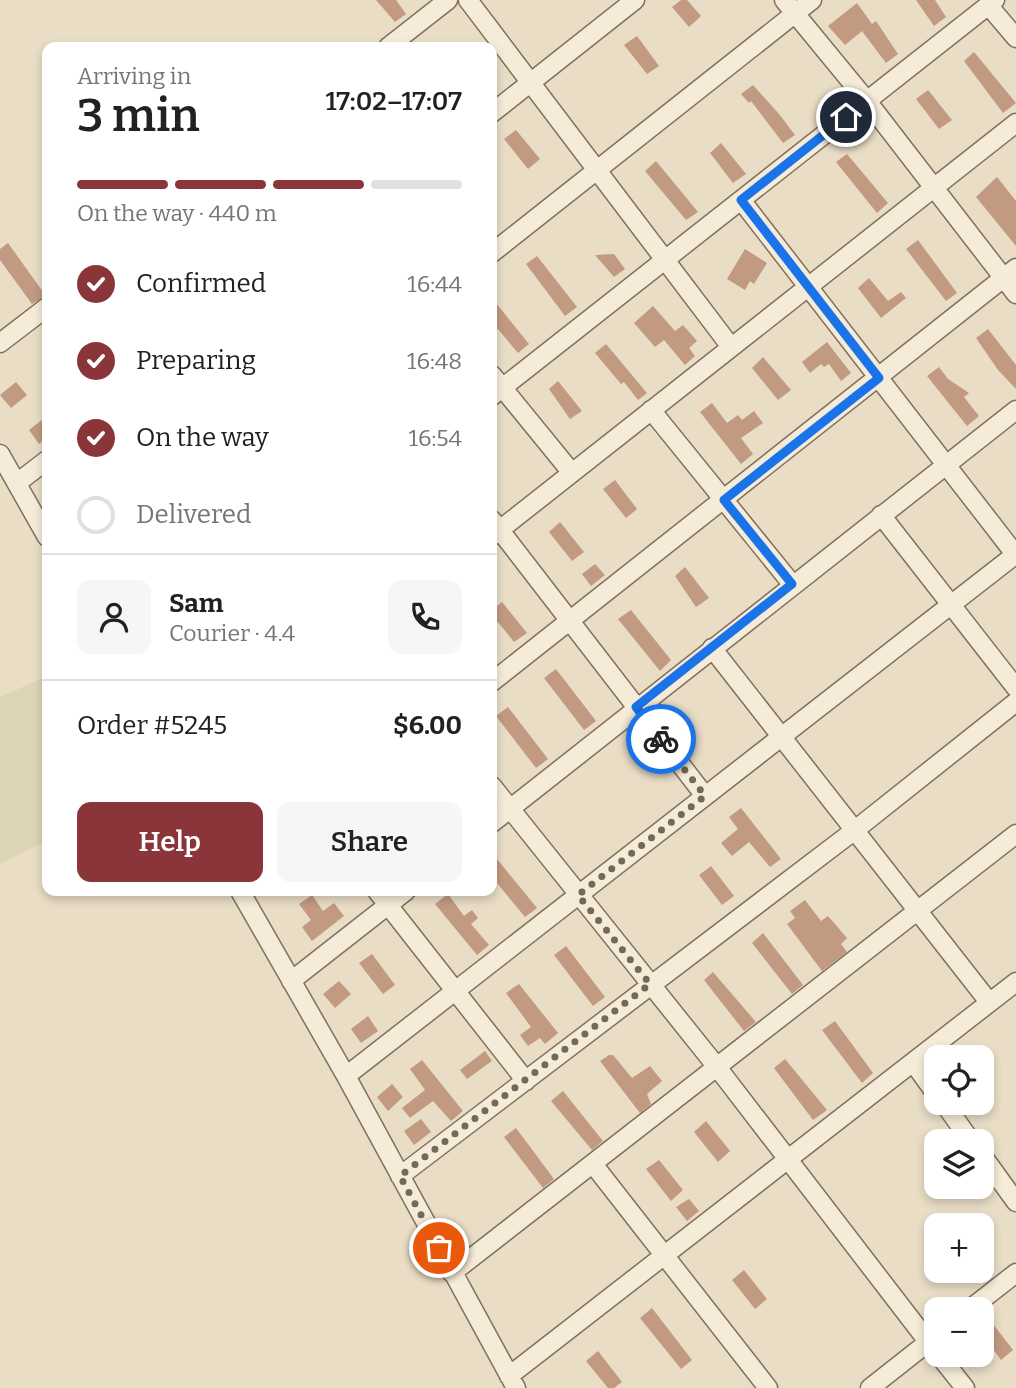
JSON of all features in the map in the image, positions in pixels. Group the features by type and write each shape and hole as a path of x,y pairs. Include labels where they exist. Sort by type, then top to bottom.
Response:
{"street":[{"path":"394,42 448,0"},
{"path":"468,0 731,347"},
{"path":"497,109 635,0"},
{"path":"497,249 597,169 790,6 811,0"},
{"path":"497,385 665,259 991,3 1016,38"},
{"path":"790,6 934,188 1010,273 1016,294"},
{"path":"497,526 572,473 1016,123"},
{"path":"346,1076 1016,554 741,200"},
{"path":"497,678 1010,273"},
{"path":"0,343 42,311"},
{"path":"497,388 572,473"},
{"path":"651,410 792,584"},
{"path":"497,819 1016,410"},
{"path":"0,454 42,528"},
{"path":"17,483 42,464"},
{"path":"881,515 1016,688"},
{"path":"497,532 705,796"},
{"path":"712,648 989,1002"},
{"path":"400,1176 855,830 1016,702"},
{"path":"497,793 717,1067 924,1332"},
{"path":"452,1273 1016,834"},
{"path":"243,896 346,1076 513,1382 664,1256 1016,982"},
{"path":"291,981 383,898 526,1081"},
{"path":"913,1062 924,1077"},
{"path":"593,1164 768,1388"},
{"path":"994,1172 1016,1202"},
{"path":"985,1297 1016,1273"},
{"path":"870,1388 924,1353"},
{"path":"950,1367 965,1388"}],"shaded area":[{"path":"42,678 42,843 0,864 0,697"}],"building":[{"path":"376,0 396,0 406,14 395,22"},
{"path":"681,0 687,0 701,16 689,27 672,7"},
{"path":"916,0 935,0 946,17 934,26"},
{"path":"857,3 872,24 876,21 898,54 886,63 862,31 845,45 828,26"},
{"path":"637,36 659,66 647,74 624,45"},
{"path":"974,52 1016,103 1003,113 964,61"},
{"path":"753,85 795,135 783,143 751,101 749,103 741,94"},
{"path":"928,90 952,120 939,129 916,99"},
{"path":"516,130 540,159 528,169 504,139"},
{"path":"721,143 746,174 733,183 710,153"},
{"path":"847,154 888,203 877,213 836,162"},
{"path":"656,161 698,212 686,220 645,171"},
{"path":"997,177 1016,201 1016,246 976,197"},
{"path":"918,240 957,293 946,301 906,249"},
{"path":"8,243 42,290 42,298 32,304 0,260 0,249"},
{"path":"745,249 767,263 754,284 750,281 745,290 727,279"},
{"path":"614,254 625,269 614,277 595,255"},
{"path":"537,256 577,307 565,316 526,264"},
{"path":"869,278 888,301 901,292 906,298 881,318 858,288"},
{"path":"497,304 529,344 518,353 498,329"},
{"path":"653,306 675,331 683,325 697,341 689,348 695,356 685,365 664,340 655,347 634,323"},
{"path":"988,329 1016,365 1016,389 998,370 976,338"},
{"path":"827,342 851,373 841,381 829,364 824,367 821,364 810,373 802,362"},
{"path":"606,344 647,393 638,400 595,353"},
{"path":"763,357 791,390 778,400 752,368"},
{"path":"939,367 948,379 969,393 964,397 979,416 967,426 927,376"},
{"path":"558,381 582,411 570,419 549,389"},
{"path":"16,382 27,395 11,408 0,395"},
{"path":"712,403 727,423 738,415 742,420 754,411 763,423 741,438 753,454 741,464 700,412"},
{"path":"42,420 42,442 39,444 29,430"},
{"path":"615,480 637,509 626,518 603,489"},
{"path":"560,522 584,552 572,561 549,532"},
{"path":"595,564 605,575 591,586 582,574"},
{"path":"685,567 709,598 696,607 675,576"},
{"path":"502,602 527,633 514,642 497,623 497,606"},
{"path":"631,610 671,660 660,671 618,619"},
{"path":"556,669 596,721 584,730 544,678"},
{"path":"508,707 548,759 536,768 497,715"},
{"path":"741,808 781,859 770,867 749,842 732,856 721,843 738,829 729,817"},
{"path":"497,859 537,908 525,917 497,883"},
{"path":"711,866 734,896 722,905 699,875"},
{"path":"313,896 323,911 334,903 344,916 312,941 302,927 311,920 299,904"},
{"path":"449,896 464,916 472,910 478,918 471,924 489,945 477,955 435,904"},
{"path":"805,900 821,921 828,916 847,938 841,944 847,952 822,971 787,924 795,918 790,911"},
{"path":"763,933 803,985 792,994 752,943"},
{"path":"566,946 605,997 593,1006 554,955"},
{"path":"372,954 395,985 383,994 359,963"},
{"path":"713,972 756,1022 744,1031 704,980"},
{"path":"339,981 351,994 335,1008 323,994"},
{"path":"519,984 558,1033 545,1044 540,1038 528,1046 520,1035 531,1027 506,993"},
{"path":"368,1016 378,1031 361,1043 351,1029"},
{"path":"835,1021 873,1073 862,1083 822,1030"},
{"path":"485,1051 492,1061 467,1079 460,1070"},
{"path":"613,1055 632,1078 650,1066 662,1081 647,1094 651,1104 640,1113 600,1061"},
{"path":"785,1059 827,1110 813,1120 774,1068"},
{"path":"422,1060 463,1111 451,1121 433,1101 410,1118 402,1108 425,1090 410,1069"},
{"path":"392,1084 403,1097 388,1111 377,1097"},
{"path":"563,1091 603,1141 592,1150 551,1101"},
{"path":"421,1119 431,1132 414,1145 404,1131"},
{"path":"706,1121 730,1151 718,1162 694,1132"},
{"path":"516,1128 554,1179 543,1188 504,1137"},
{"path":"659,1160 683,1190 671,1201 646,1169"},
{"path":"689,1199 699,1211 687,1221 676,1207"},
{"path":"744,1270 767,1299 755,1309 732,1280"},
{"path":"652,1308 692,1360 681,1369 640,1318"},
{"path":"994,1325 1013,1350 1001,1360 994,1350"},
{"path":"598,1351 622,1382 614,1388 608,1388 586,1361"}],"way so far":[{"path":"439,1248 400,1176 650,984 578,895 705,796 661,739"}],"route":[{"path":"661,739 636,707 792,584 724,500 879,378 741,200 846,117"}]}
